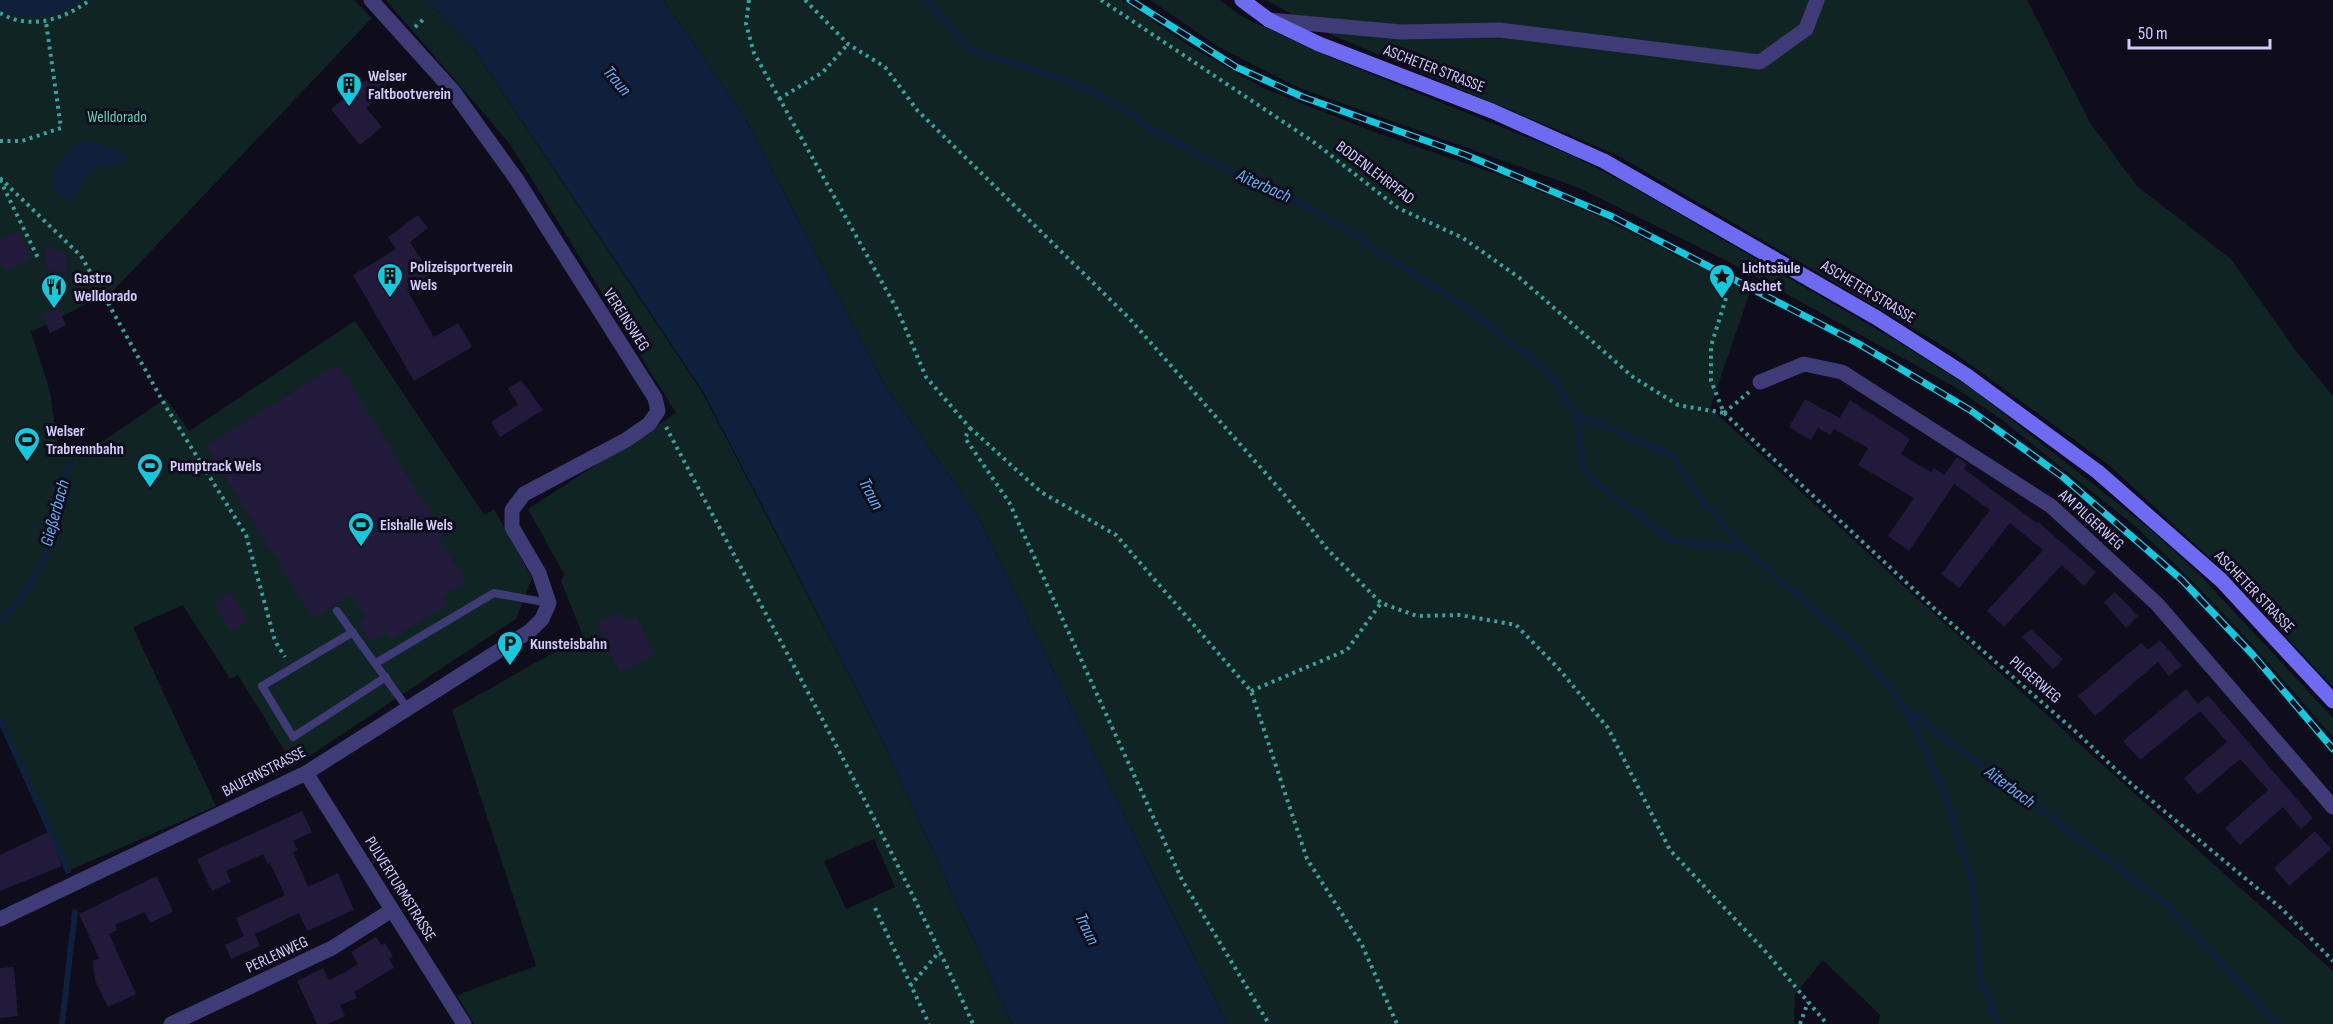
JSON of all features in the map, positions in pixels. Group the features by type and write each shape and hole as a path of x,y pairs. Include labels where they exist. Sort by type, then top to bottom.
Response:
{"main road":[{"name":"ASCHETER STRASSE","path":"1242,0 1269,20 1318,44 1491,111 1604,161 1887,324 1966,375 2098,472 2221,580 2333,701"}],"street":[{"name":"VEREINSWEG","path":"370,0 453,91 517,180 655,398 657,411"},
{"path":"1269,20 1401,32 1499,30 1760,63 1806,29 1817,0"},
{"name":"AM PILGERWEG","path":"1760,382 1804,364 1842,372 2051,506 2157,604 2333,807"},
{"path":"549,603 539,573 512,526 512,510 524,494 626,440 649,424 657,411"},
{"name":"BAUERNSTRASSE","path":"0,919 306,773 409,710 530,631 542,619 549,603"},
{"name":"PULVERTURMSTRASSE","path":"306,773 464,1024"},
{"name":"PERLENWEG","path":"171,1024 332,948 392,910"}],"lane":[{"path":"376,663 494,593 549,603"},
{"path":"337,611 409,710"},
{"path":"353,632 262,686 293,737 387,677"}],"path":[{"path":"0,13 35,23 46,22 75,11 90,0"},
{"path":"748,0 746,24 754,53 898,311 926,377 970,428 1041,492 1116,536 1251,691 1307,859 1362,945 1396,1022 1390,1024"},
{"path":"805,0 848,44 885,67 917,110 1129,318 1283,493 1328,550 1381,603 1417,616 1460,615 1515,626 1559,669 1608,728 1670,850 1765,951 1827,1024"},
{"name":"BODENLEHRPFAD","path":"1101,0 1315,143 1398,208 1463,238 1521,279 1633,377 1678,405 1724,413"},
{"path":"0,141 22,141 61,128 46,22"},
{"path":"779,99 823,72 848,44"},
{"path":"0,178 38,258"},
{"path":"0,178 81,256 99,288"},
{"path":"1726,298 1711,346 1711,381 1724,413 1760,382"},
{"path":"108,303 166,406 246,535 275,641 292,668"},
{"path":"657,411 940,951 973,1024"},
{"name":"PILGERWEG","path":"1724,413 1937,611 2075,731 2128,782 2281,908 2333,961"},
{"path":"970,428 965,438 1009,502 1182,880 1269,1024"},
{"path":"1251,691 1347,650 1381,603"},
{"path":"875,909 929,1024"},
{"path":"910,986 940,951"},
{"path":"1800,1024 1808,1002"}],"green space":[{"name":"Welldorado","path":"0,0 354,0 372,18 114,290 31,332 50,391 59,455 96,446 166,398 189,431 355,321 484,515 494,509 532,578 516,619 294,766 238,675 230,679 183,605 133,627 216,806 68,871 0,719"},
{"path":"386,0 427,0 471,45 704,395 879,733 1012,1024 474,1024 457,995 536,966 452,710 583,636 561,581 564,574 528,509 676,413 510,144","holes":["874,839 895,887 846,909 824,861"]},
{"path":"663,0 1122,0 1193,48 1265,89 1377,133 1502,176 1598,216 1750,292 1710,408 1931,611 2333,971 2333,1024 1878,1024 1880,1015 1823,960 1795,994 1794,1024 1227,1024 977,515 884,384 744,116"},
{"path":"1150,0 1220,0 1241,16 1327,56 1573,156 1627,184 1899,342 1975,391 2150,529 2201,576 2333,718 2333,737 2249,641 2135,526 2002,420 1953,386 1725,260 1579,188 1297,87 1219,47"},
{"path":"1266,0 2027,0 2091,124 2137,186 2231,259 2296,351 2333,396 2333,687 2228,575 2109,465 1950,350 1617,155 1320,30"}],"water":[{"path":"0,0 83,0 63,11 43,17 22,17 0,10"},
{"name":"Traun","path":"427,0 663,0 744,116 884,384 977,515 1227,1024 1012,1024 879,733 705,395 471,45"},
{"path":"87,141 121,150 127,159 118,165 100,165 83,179 75,200 63,197 56,191 54,183 59,163 66,153"}],"building":[{"name":"Welser Faltbootverein","path":"375,73 388,89 366,108 382,127 360,145 331,109"},
{"name":"Polizeisportverein Wels","path":"418,215 428,228 410,242 431,274 407,290 434,337 458,323 472,347 414,381 353,275 396,249 388,237"},
{"path":"18,231 31,258 5,271 0,261 0,240"},
{"path":"44,245 66,253 67,275 46,268"},
{"path":"58,308 66,325 50,333 42,315"},
{"name":"Eishalle Wels","path":"338,364 444,535 439,538 466,582 443,597 447,604 391,640 386,632 370,642 359,623 366,619 351,594 313,618 206,446"},
{"path":"521,380 543,410 500,437 491,422 518,405 508,388"},
{"path":"1805,399 1840,418 1850,400 1910,439 1901,454 1931,472 1934,468 1944,475 1957,457 1967,464 1964,469 2038,522 2096,572 2084,586 2062,565 2004,627 1987,611 2043,550 2010,523 1959,588 1941,574 1990,510 1954,484 1909,551 1888,536 1914,498 1858,465 1868,448 1834,429 1830,435 1818,428 1811,440 1789,427"},
{"path":"231,592 248,621 230,631 214,602"},
{"path":"2115,592 2138,616 2126,628 2104,602"},
{"path":"620,612 625,622 636,616 654,654 620,673 596,623"},
{"path":"2031,629 2063,659 2053,669 2022,637"},
{"path":"2160,640 2182,666 2169,676 2158,662 2095,716 2078,696 2141,643 2148,650"},
{"path":"2186,689 2198,704 2208,695 2313,818 2301,829 2283,807 2240,845 2225,828 2268,790 2240,759 2198,795 2184,778 2227,742 2200,711 2140,760 2123,741"},
{"path":"302,811 312,832 293,841 298,850 293,852 308,887 338,873 354,910 307,931 299,913 255,934 260,946 231,959 225,945 244,936 236,918 285,895 270,863 267,864 263,854 226,871 231,882 212,891 197,859"},
{"path":"2315,831 2331,849 2289,886 2274,868"},
{"path":"48,832 62,866 0,891 0,855"},
{"path":"157,876 173,912 150,923 145,912 115,925 117,930 109,934 136,994 108,1007 95,980 93,961 99,958 79,914"},
{"path":"376,937 381,945 385,943 393,957 389,959 394,968 354,992 357,998 340,1005 345,1016 328,1024 317,1024 297,981 323,968 329,980 345,972 358,964 351,952"},
{"path":"14,967 18,1016 0,1018 0,968"}],"waterway":[{"name":"Aiterbach","path":"927,0 970,50 1062,79 1108,99 1153,130 1230,171 1311,208 1468,309 1549,373 1576,414 1673,456 1699,497 1744,548 1855,646 1906,709 2170,907 2277,1024"},
{"name":"Aiterbach","path":"1576,414 1583,465 1594,482 1672,541 1744,548"},
{"name":"Gießerbach","path":"0,622 29,585 41,565 52,533 59,494 70,463"},
{"path":"1907,711 1944,791 1973,885 1981,983 1999,1024"},
{"name":"Gießerbach","path":"0,719 68,871"},
{"path":"62,1024 75,912"}],"railway":[{"path":"1130,0 1236,67 1303,97 1466,155 1613,217 1859,344 1970,410 2063,477 2182,580 2253,655 2333,749"}],"place":[{"name":"Welser Faltbootverein","path":"349,108"},
{"name":"Polizeisportverein Wels","path":"390,299"},
{"name":"Lichtsäule Aschet","path":"1722,300"},
{"name":"Gastro Welldorado","path":"54,310"},
{"name":"Welser Trabrennbahn","path":"27,463"},
{"name":"Pumptrack Wels","path":"150,489"},
{"name":"Eishalle Wels","path":"361,548"},
{"name":"Kunsteisbahn","path":"510,667"}]}
